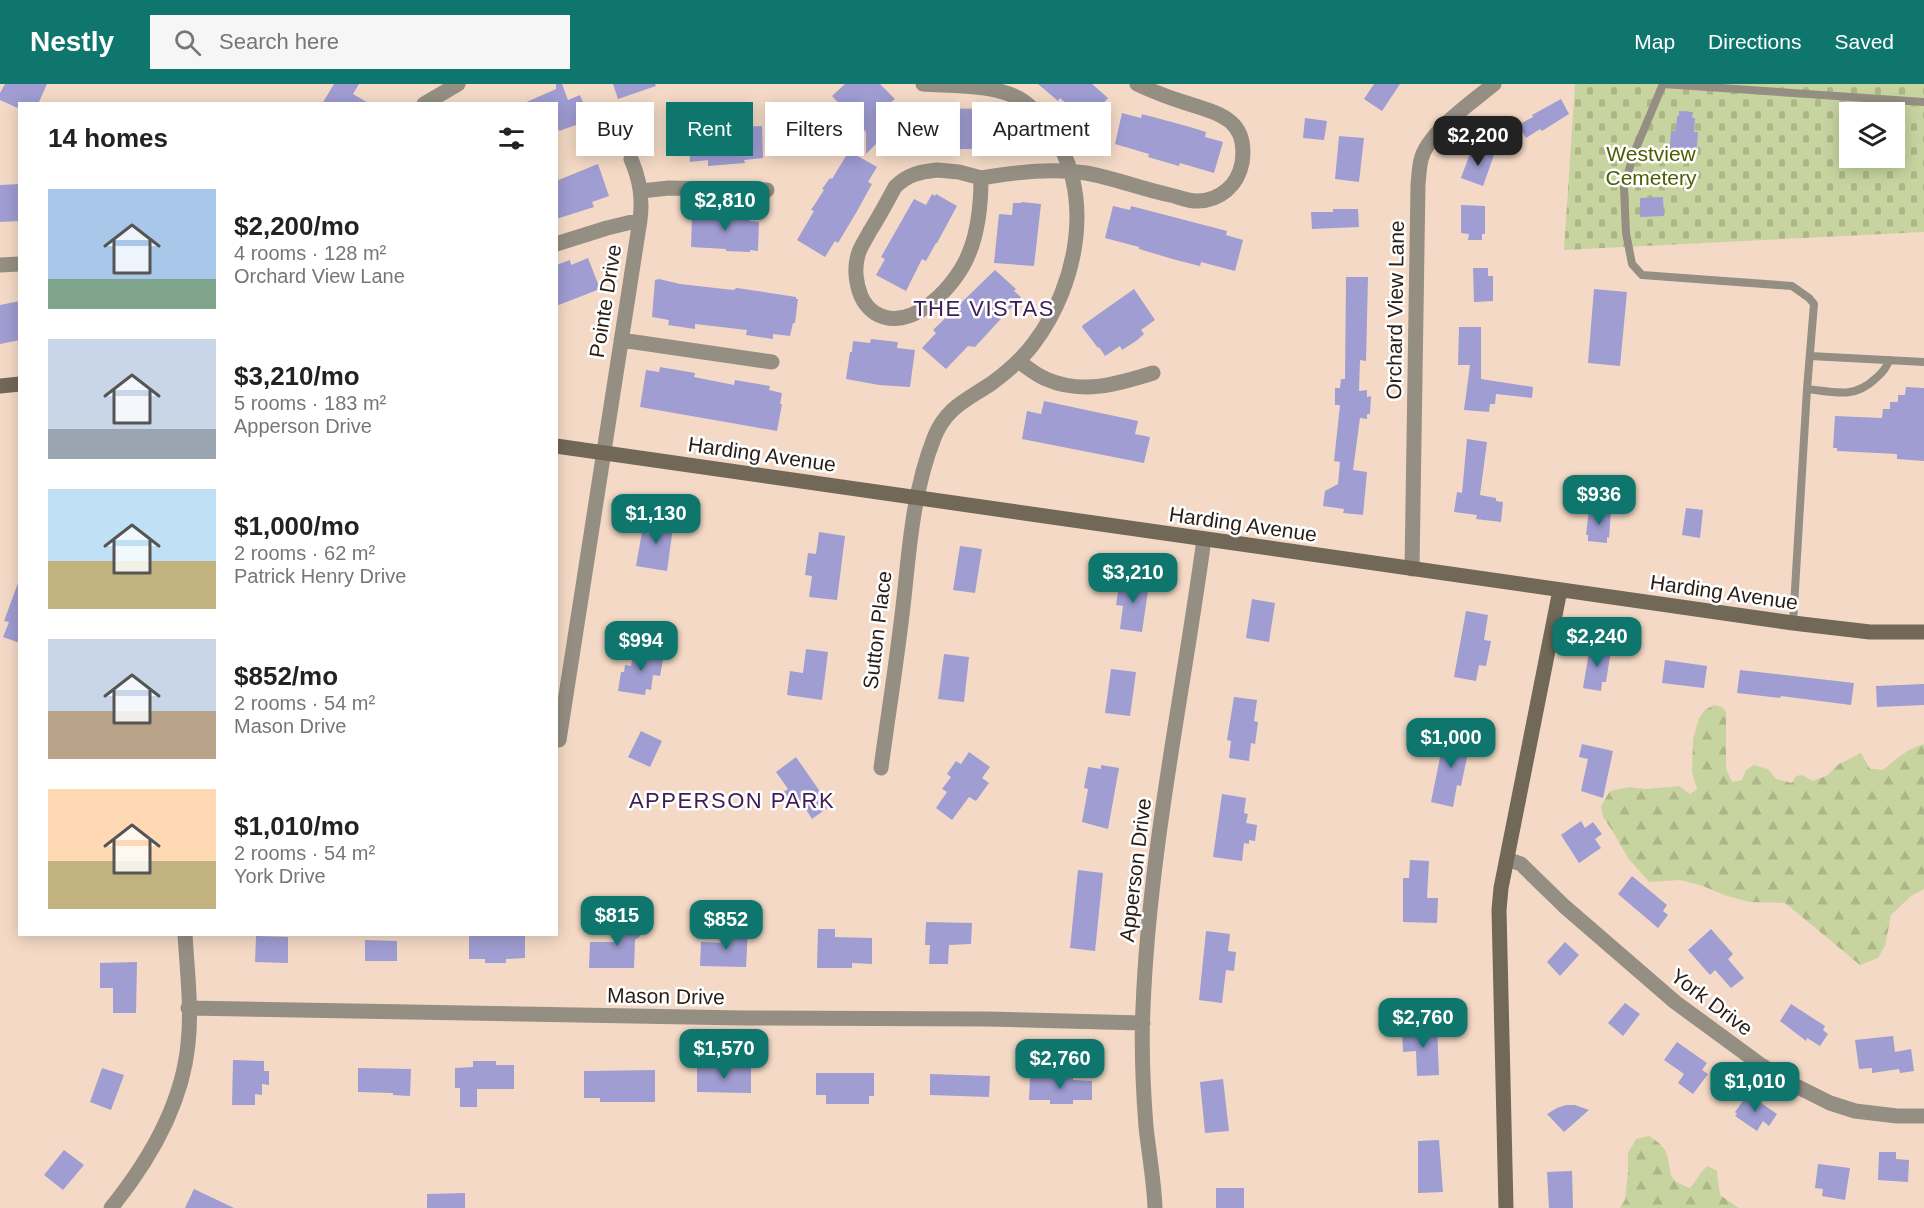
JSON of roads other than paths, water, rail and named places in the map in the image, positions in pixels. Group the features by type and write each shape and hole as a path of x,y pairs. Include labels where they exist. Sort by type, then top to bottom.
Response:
{"main road":[{"path":"0,386 18,384"},
{"name":"Harding Avenue","path":"558,446 1793,623 1870,632 1924,632"},
{"path":"1506,1208 1499,910 1560,590"}],"street":[{"path":"427,102 458,84"},
{"name":"Sutton Place","path":"881,768 916,498 939,425 956,406 993,383 1018,362 1033,345 1049,323 1067,283 1076,240 1076,209 1071,172 1063,150 1037,114 1022,100 999,91 922,84"},
{"path":"981,178 980,208 974,239 966,261 944,291 925,308 903,318 885,318 872,311 866,304 856,280 857,258 895,188 902,180 917,172 950,171 981,178 1032,171 1071,172 1104,177 1197,201 1219,196 1233,183 1241,168 1243,146 1232,123 1222,115 1162,96 1137,84"},
{"name":"Orchard View Lane","path":"1412,569 1418,184 1421,159 1426,147 1438,132 1494,84"},
{"name":"Pointe Drive","path":"559,740 640,220 641,191 631,159"},
{"path":"641,191 669,188 767,190"},
{"path":"558,243 640,220"},
{"path":"0,265 18,264"},
{"path":"621,340 772,362"},
{"path":"1018,362 1052,381 1085,387 1122,383 1153,373"},
{"name":"Apperson Drive","path":"1155,1208 1144,1094 1144,976 1156,860 1170,758 1204,540"},
{"name":"York Drive","path":"1507,859 1521,864 1564,906 1675,1002 1734,1046 1794,1085 1830,1103 1855,1111 1924,1116"},
{"path":"111,1208 158,1140 177,1098 185,1068 188,1044 185,936"},
{"name":"Mason Drive","path":"188,1008 1143,1023"}],"lane":[{"path":"1793,623 1814,304 1792,286 1642,275 1632,264 1626,233 1624,187 1634,153 1663,84 1924,102"},
{"path":"1810,357 1924,362"},
{"path":"1807,389 1847,393 1862,390 1881,373 1889,360"}],"district":[{"name":"THE VISTAS","path":"984,308"},
{"name":"APPERSON PARK","path":"732,800"}],"park label":[{"name":"Westview Cemetery","path":"1651,165"}]}
